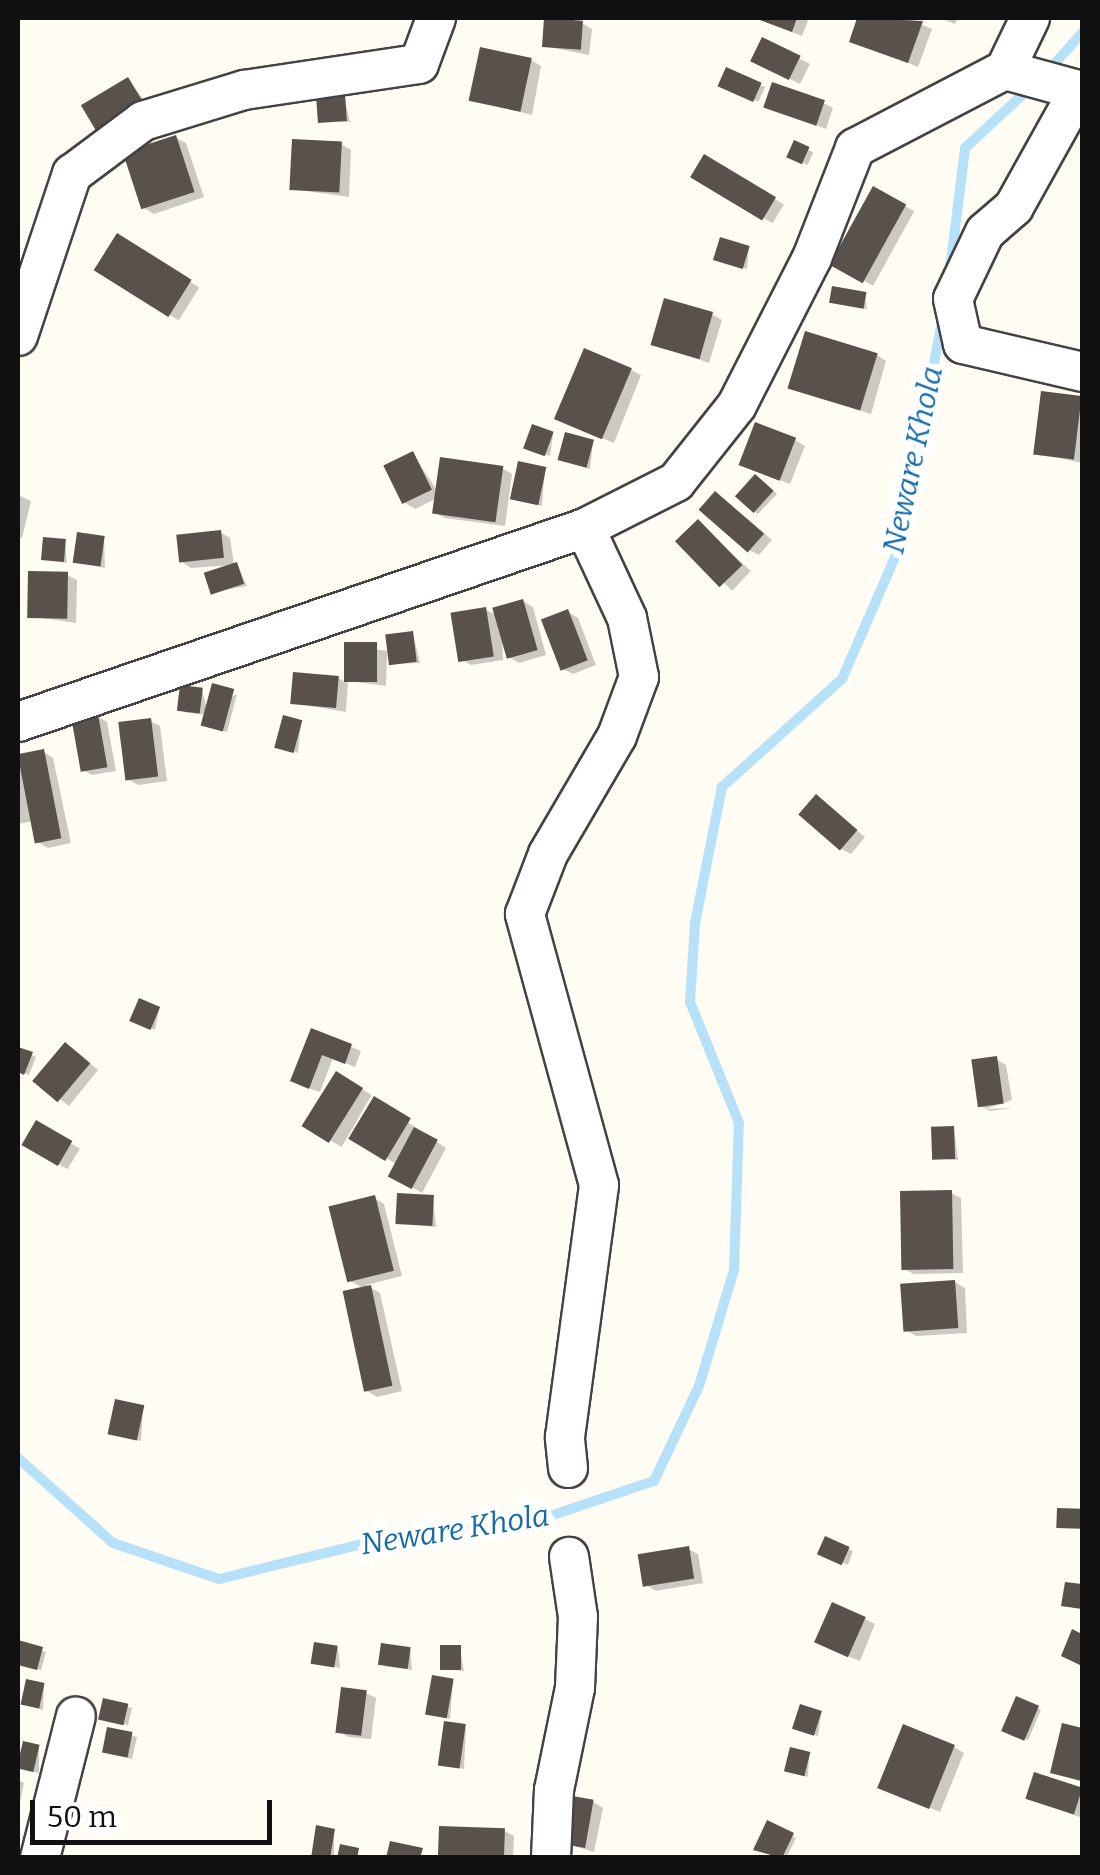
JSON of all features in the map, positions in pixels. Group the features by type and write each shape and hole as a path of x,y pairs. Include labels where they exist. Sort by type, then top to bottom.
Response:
{"street":[{"path":"18,336 72,174 114,142 142,121 244,90 419,64 436,18"},
{"path":"18,722 585,528 676,482 737,405 812,258 855,148 1005,70 1030,18"},
{"path":"1005,70 1081,91 1014,207 984,232 953,299 963,344 1082,372"},
{"path":"568,1468 565,1438 599,1185 525,914 548,854 617,736 639,677 627,618 585,528"},
{"path":"551,1858 554,1790 575,1688 578,1617 570,1557"},
{"path":"40,1858 76,1716"}],"building":[{"path":"544,18 583,21 581,50 542,47"},
{"path":"755,18 797,18 792,32"},
{"path":"857,18 923,21 908,63 849,42"},
{"path":"762,37 801,56 789,80 750,61"},
{"path":"480,47 532,58 520,112 469,101"},
{"path":"726,67 762,83 753,102 717,86"},
{"path":"128,77 144,104 97,132 81,105"},
{"path":"772,82 825,100 816,126 763,108"},
{"path":"345,94 347,121 318,123 316,96"},
{"path":"176,135 195,192 141,209 123,152"},
{"path":"292,139 342,142 339,193 289,190"},
{"path":"794,140 810,147 802,164 786,157"},
{"path":"704,154 776,197 762,220 690,177"},
{"path":"873,186 906,204 863,283 829,265"},
{"path":"117,233 192,280 168,317 94,270"},
{"path":"720,237 750,246 743,269 713,260"},
{"path":"832,286 866,292 864,309 829,303"},
{"path":"664,298 713,312 700,359 650,345"},
{"path":"805,331 878,353 860,411 787,388"},
{"path":"584,348 632,368 602,439 554,419"},
{"path":"1041,391 1082,396 1074,460 1033,455"},
{"path":"755,422 796,438 780,481 739,465"},
{"path":"532,424 554,432 545,456 523,448"},
{"path":"565,432 594,440 586,468 557,460"},
{"path":"413,451 432,490 402,504 383,465"},
{"path":"440,457 503,466 495,522 432,513"},
{"path":"518,461 546,467 538,505 510,499"},
{"path":"755,474 774,491 754,513 735,496"},
{"path":"715,491 764,534 748,553 699,510"},
{"path":"698,519 742,565 719,587 675,541"},
{"path":"221,530 224,558 179,563 176,535"},
{"path":"77,532 105,536 100,567 73,563"},
{"path":"43,537 66,539 64,562 41,560"},
{"path":"237,562 244,584 211,595 204,573"},
{"path":"28,571 68,572 67,619 27,618"},
{"path":"523,599 538,650 507,659 492,608"},
{"path":"486,607 494,656 458,662 450,613"},
{"path":"568,609 588,660 561,671 541,619"},
{"path":"413,631 417,662 389,665 385,634"},
{"path":"344,642 377,642 377,682 344,682"},
{"path":"293,672 339,676 336,708 290,704"},
{"path":"212,683 234,689 223,731 201,726"},
{"path":"180,685 203,688 200,714 177,711"},
{"path":"98,714 107,767 81,772 71,719"},
{"path":"283,715 302,720 294,753 274,748"},
{"path":"151,718 158,777 125,781 118,722"},
{"path":"44,749 61,838 35,843 18,754"},
{"path":"816,794 858,830 840,850 798,814"},
{"path":"139,998 160,1007 150,1030 129,1021"},
{"path":"311,1028 352,1044 345,1064 322,1055 309,1089 290,1081"},
{"path":"65,1042 90,1063 57,1102 32,1081"},
{"path":"18,1047 33,1052 24,1075 18,1072"},
{"path":"997,1056 1004,1104 978,1107 971,1060"},
{"path":"336,1071 363,1088 329,1143 302,1126"},
{"path":"374,1096 411,1118 385,1161 348,1139"},
{"path":"36,1120 72,1141 58,1166 22,1145"},
{"path":"954,1126 955,1159 932,1160 931,1127"},
{"path":"414,1127 438,1140 412,1189 388,1176"},
{"path":"952,1190 953,1269 901,1270 900,1191"},
{"path":"397,1193 434,1195 432,1226 395,1224"},
{"path":"375,1195 394,1271 347,1282 328,1207"},
{"path":"955,1280 958,1328 903,1332 900,1284"},
{"path":"371,1285 392,1386 364,1392 343,1291"},
{"path":"115,1399 144,1405 137,1440 108,1434"},
{"path":"1057,1508 1082,1509 1081,1529 1056,1528"},
{"path":"825,1536 850,1547 842,1565 817,1554"},
{"path":"689,1546 694,1579 643,1587 638,1554"},
{"path":"1065,1582 1082,1584 1082,1609 1061,1606"},
{"path":"832,1602 866,1617 848,1657 814,1642"},
{"path":"1072,1629 1082,1634 1082,1666 1061,1656"},
{"path":"18,1640 43,1647 37,1670 18,1665"},
{"path":"314,1642 338,1646 334,1667 311,1664"},
{"path":"381,1643 411,1647 408,1669 378,1665"},
{"path":"440,1645 461,1645 461,1670 440,1670"},
{"path":"432,1675 454,1679 447,1718 425,1714"},
{"path":"26,1679 45,1683 39,1708 21,1704"},
{"path":"341,1687 367,1690 361,1736 335,1733"},
{"path":"1016,1696 1039,1706 1024,1741 1001,1731"},
{"path":"103,1698 128,1704 123,1725 98,1719"},
{"path":"800,1704 822,1711 814,1736 792,1729"},
{"path":"444,1721 466,1724 460,1769 438,1766"},
{"path":"1062,1723 1082,1728 1082,1781 1050,1773"},
{"path":"903,1724 955,1745 929,1809 877,1788"},
{"path":"107,1727 133,1732 128,1757 102,1753"},
{"path":"23,1741 40,1745 33,1772 18,1769"},
{"path":"790,1747 810,1752 804,1776 784,1771"},
{"path":"1034,1772 1082,1788 1074,1814 1025,1799"},
{"path":"567,1795 594,1800 585,1848 558,1843"},
{"path":"767,1820 794,1833 782,1858 753,1850"},
{"path":"316,1825 335,1829 330,1858 311,1858"},
{"path":"439,1826 505,1828 504,1858 438,1858"},
{"path":"390,1841 423,1848 420,1858 386,1858"},
{"path":"340,1844 359,1848 357,1858 337,1858"}],"waterway":[{"name":"Neware Khola","path":"1048,71 1082,33"},
{"name":"Neware Khola","path":"950,269 965,148 1032,86"},
{"name":"Neware Khola","path":"18,1458 113,1543 219,1579 383,1539 538,1520 654,1481 699,1386 734,1270 739,1123 690,1002 695,923 722,787 842,679 898,550 942,321"}]}
